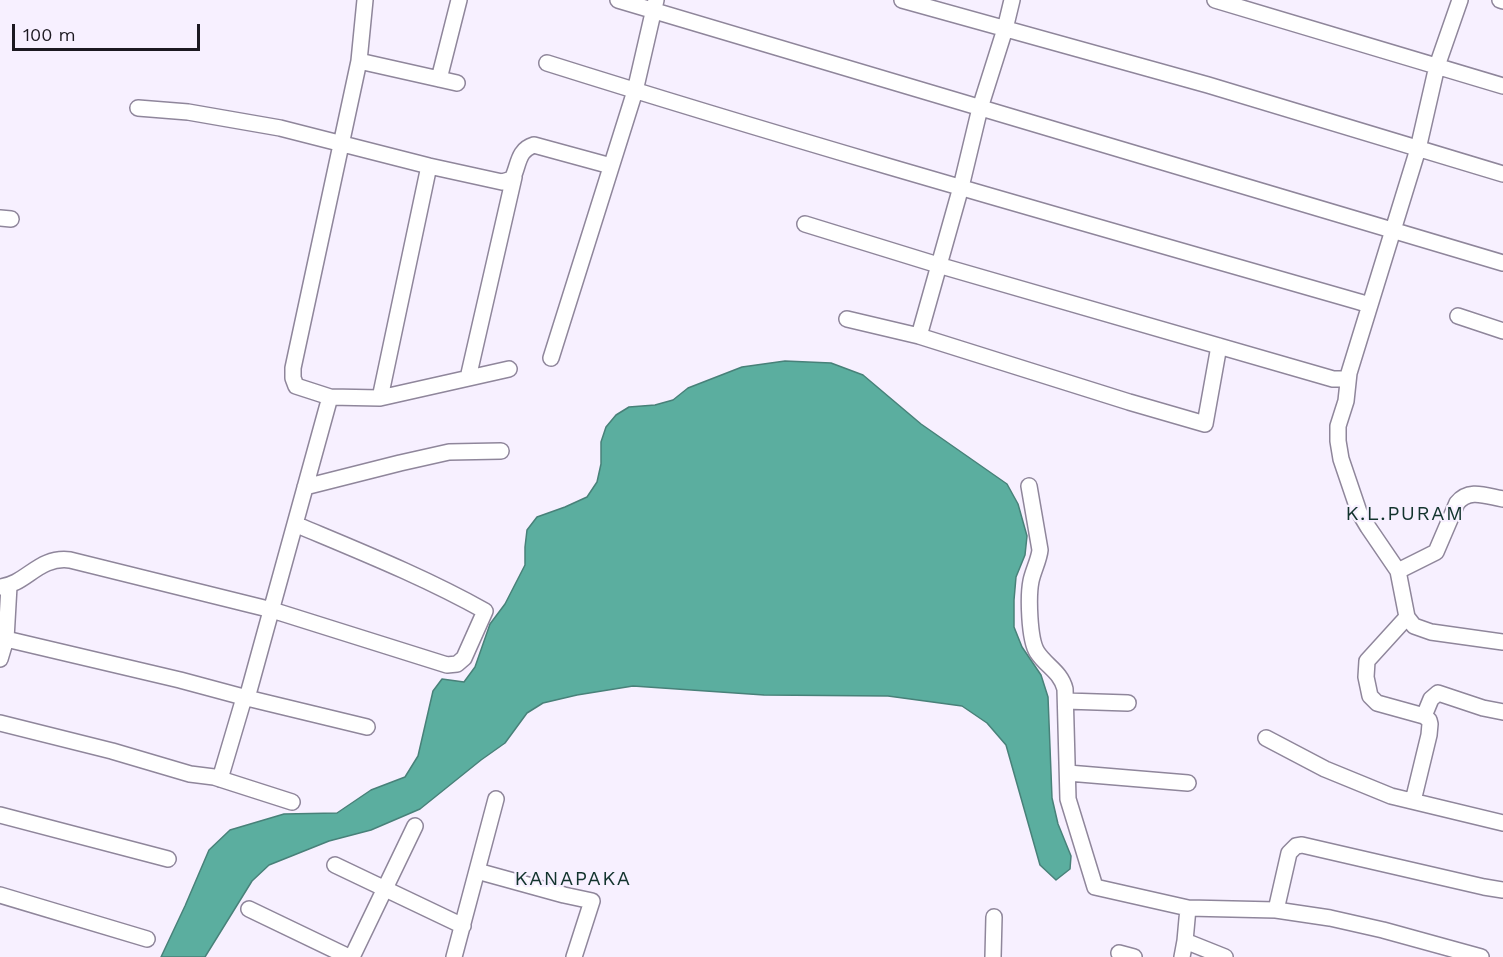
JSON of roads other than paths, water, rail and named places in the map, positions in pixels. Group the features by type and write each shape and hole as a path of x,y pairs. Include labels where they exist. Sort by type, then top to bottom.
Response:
{"street":[{"path":"365,0 359,61 293,368 296,386 330,397 380,398 509,369"},
{"path":"439,79 459,0"},
{"path":"618,0 655,5 980,108 1503,264"},
{"path":"902,0 1208,85 1503,174"},
{"path":"919,336 961,187 980,108 1012,0"},
{"path":"1215,0 1503,86"},
{"path":"1460,0 1437,66 1418,149 1348,379 1346,401 1338,426 1338,441 1341,459 1359,512 1398,572 1407,617 1414,626 1431,632 1503,642"},
{"path":"551,358 635,91 655,5"},
{"path":"359,61 457,83"},
{"path":"547,63 961,187 1370,305"},
{"path":"138,108 188,111 280,128 502,182 510,181 514,177"},
{"path":"468,378 514,177 522,152 534,146 549,148 611,166"},
{"path":"380,398 429,166"},
{"path":"805,224 938,265 1333,379 1348,379"},
{"path":"1458,316 1503,331"},
{"path":"847,319 919,336 1205,424 1219,346"},
{"path":"220,779 272,610 330,397"},
{"path":"305,487 448,452 501,451"},
{"path":"1029,486 1040,550 1028,598 1033,641 1036,651 1062,679 1065,689 1068,799 1094,886 1098,889 1188,908 1276,910 1330,918 1480,957"},
{"path":"1398,572 1436,552 1461,498 1475,493 1503,499"},
{"path":"0,659 6,639 5,587 48,562 59,559 272,610 452,665 464,658 485,611 385,562 302,527"},
{"path":"1407,617 1367,661 1366,677 1370,696 1377,704 1425,716 1429,720 1429,735 1413,801"},
{"path":"6,639 367,727"},
{"path":"1425,716 1431,699 1438,693 1503,712"},
{"path":"1066,700 1128,703"},
{"path":"0,723 112,751 190,774 220,779 292,802"},
{"path":"1266,738 1325,769 1391,796 1503,823"},
{"path":"1068,773 1188,783"},
{"path":"454,957 496,799"},
{"path":"0,814 168,859"},
{"path":"249,909 351,957 415,826"},
{"path":"1276,910 1289,853 1296,846 1302,845 1503,890"},
{"path":"335,865 463,926"},
{"path":"477,871 592,901 574,957"},
{"path":"0,895 147,939"},
{"path":"1182,957 1188,908"},
{"path":"993,957 994,917"},
{"path":"1185,941 1225,957"}],"district":[{"name":"K.L.PURAM","path":"1405,514"},
{"name":"KANAPAKA","path":"573,879"}]}
